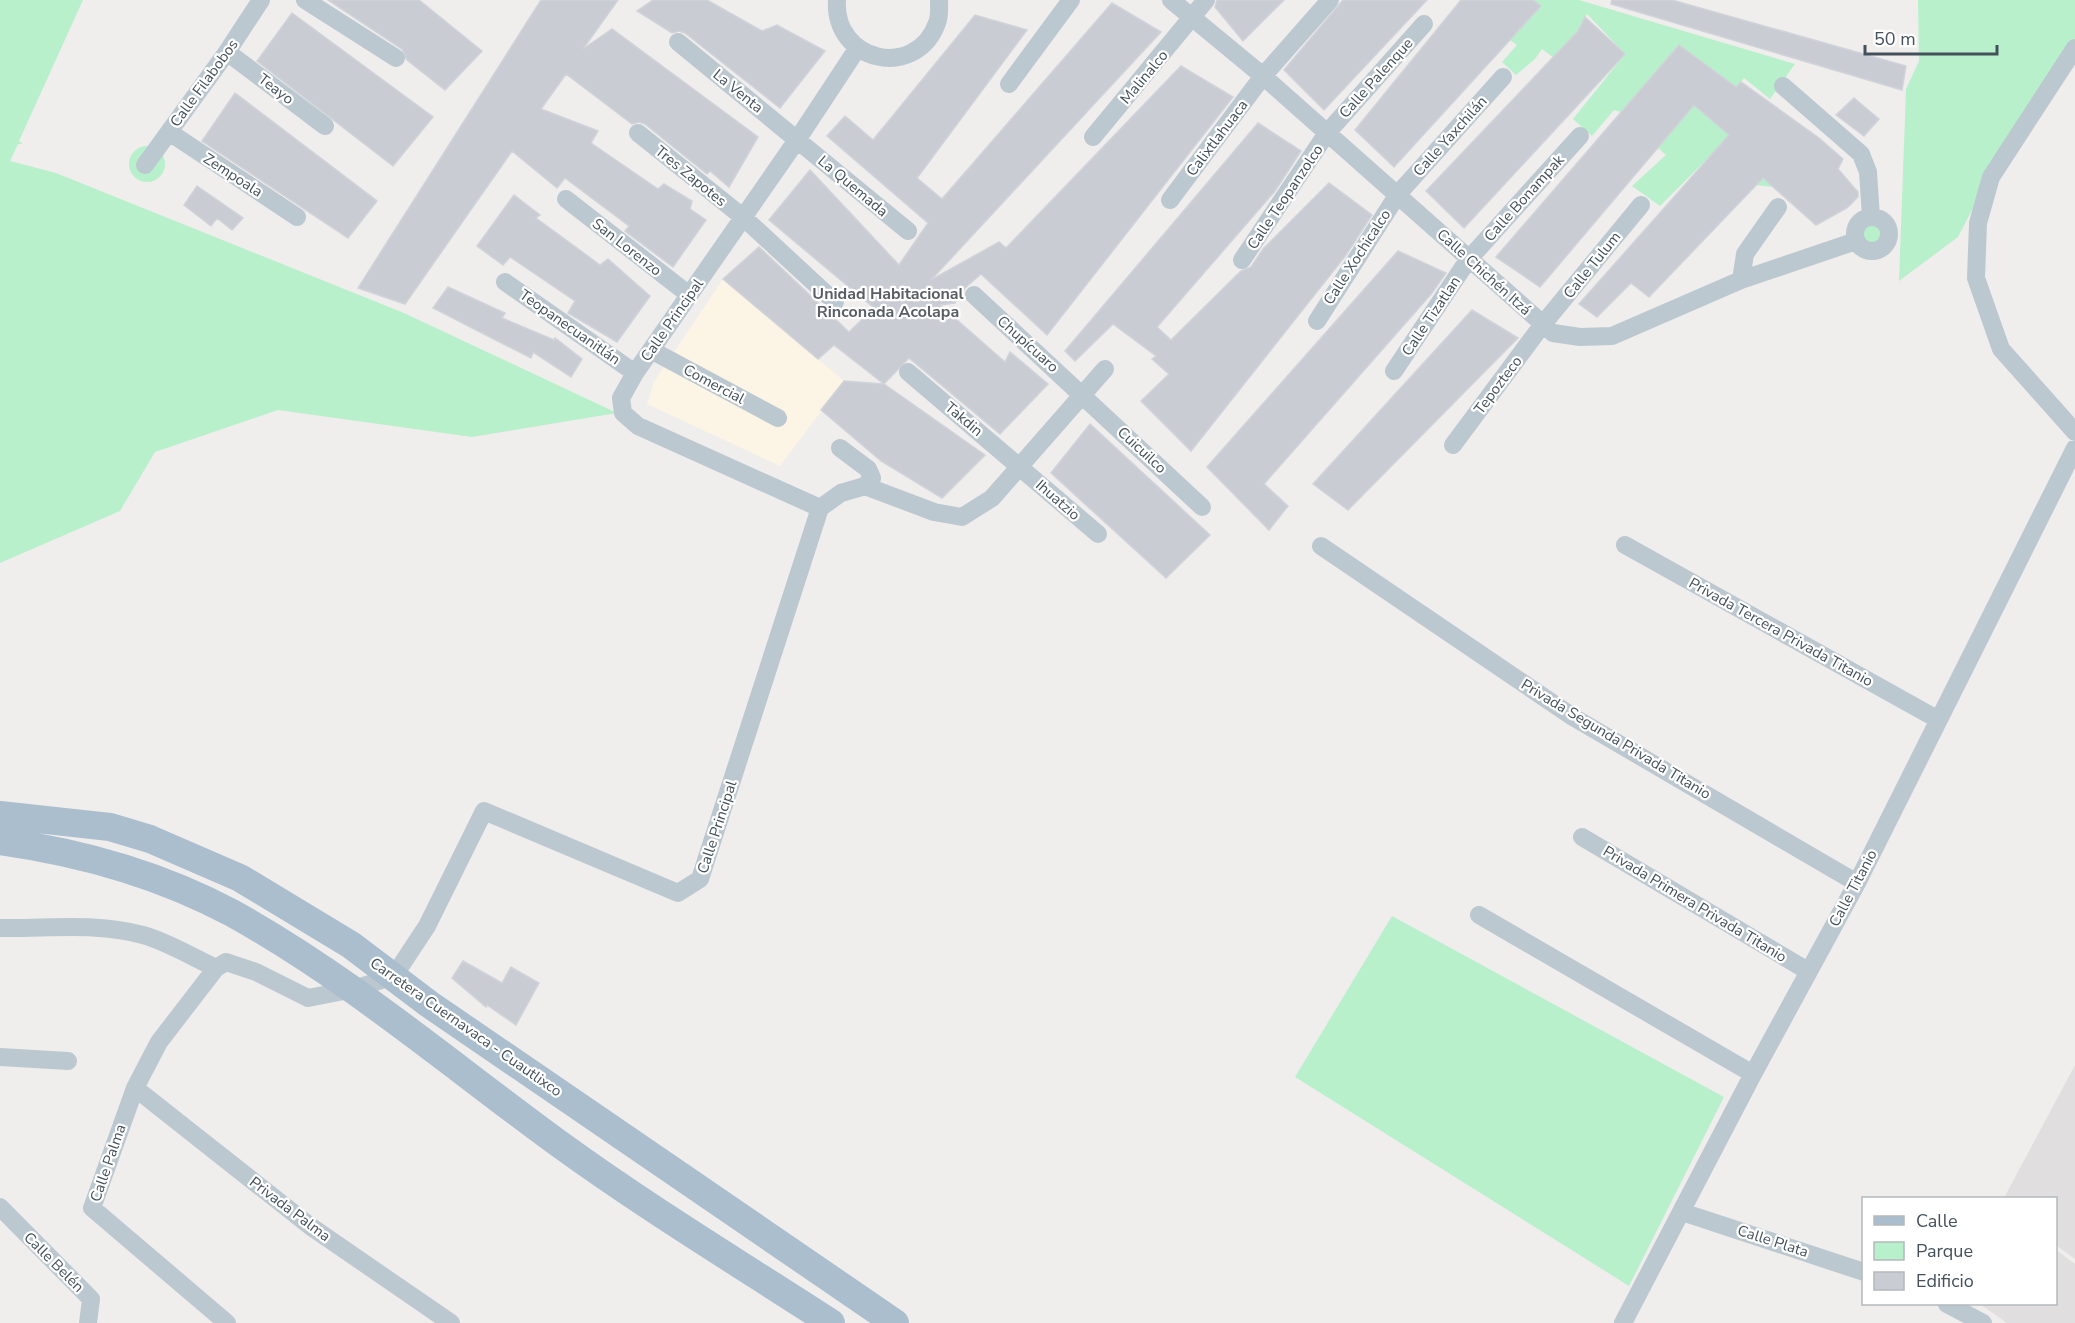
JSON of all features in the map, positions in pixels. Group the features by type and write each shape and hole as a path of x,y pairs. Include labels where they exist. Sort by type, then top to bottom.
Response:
{"main road":[{"name":"Carretera Cuernavaca - Cuautlixco","path":"0,815 91,824 150,839 240,878 321,927 394,976 429,1004 895,1323"},
{"path":"0,841 108,864 187,893 231,913 354,989 624,1190 831,1323"},
{"path":"558,1143 581,1107"}],"street":[{"name":"Calle Filabobos","path":"145,165 227,52 261,0"},
{"path":"305,0 396,58"},
{"path":"837,0 836,14 843,34 857,49 880,58 905,56 925,43 938,22 939,0"},
{"path":"1009,84 1071,0"},
{"name":"Calle Chichén Itzá","path":"1171,0 1263,76 1553,333 1580,337 1612,336 1741,280 1856,241"},
{"name":"Malinalco","path":"1093,137 1194,18 1206,0"},
{"name":"Calixtlahuaca","path":"1170,200 1263,76 1330,0"},
{"name":"Calle Palenque","path":"1327,133 1424,24"},
{"name":"La Venta","path":"678,42 797,140"},
{"path":"2075,48 1991,177 1978,223 1976,278 2001,349 2075,432"},
{"name":"Calle Principal","path":"394,976 428,926 484,811 678,893 700,879 820,507 638,426 623,413 621,398 688,294 744,218 857,49"},
{"name":"Teayo","path":"227,52 325,126"},
{"name":"Calle Yaxchilán","path":"1398,194 1503,77"},
{"path":"1783,86 1861,154 1868,172 1871,217"},
{"name":"Zempoala","path":"169,132 297,217"},
{"name":"Tres Zapotes","path":"638,133 744,218 835,302"},
{"name":"Calle Teopanzolco","path":"1242,260 1327,133"},
{"name":"Calle Bonampak","path":"1468,260 1580,136"},
{"name":"La Quemada","path":"797,140 908,231"},
{"name":"Calle Xochicalco","path":"1317,321 1398,194"},
{"name":"San Lorenzo","path":"566,199 688,294"},
{"name":"Calle Tulum","path":"1543,324 1641,206"},
{"path":"1741,280 1745,254 1778,207"},
{"path":"1871,217 1880,219 1887,225 1889,234 1887,243 1880,249 1871,251 1862,248 1856,241 1858,225 1871,217"},
{"name":"Calle Tizatlan","path":"1394,371 1468,260"},
{"name":"Teopanecuanitlán","path":"505,282 635,373"},
{"name":"Chupícuaro","path":"974,295 1082,393"},
{"name":"Tepozteco","path":"1452,445 1543,324"},
{"name":"Comercial","path":"651,350 778,418"},
{"path":"865,486 934,512 962,517 992,498 1105,369"},
{"name":"Takdin","path":"908,372 1019,465"},
{"name":"Cuicuilco","path":"1082,393 1202,507"},
{"path":"820,507 841,494 865,486 872,478 868,469 840,447"},
{"name":"Calle Titanio","path":"1623,1323 1752,1074 1857,883 1937,719 2075,448"},
{"name":"Ihuatzio","path":"1019,465 1098,534"},
{"name":"Privada Tercera Privada Titanio","path":"1625,545 1937,719"},
{"name":"Privada Segunda Privada Titanio","path":"1321,546 1573,717 1857,883"},
{"name":"Privada Primera Privada Titanio","path":"1582,837 1809,971"},
{"path":"1479,915 1752,1074"},
{"path":"0,928 62,925 129,932 146,936 221,965 256,972 309,998 354,989 394,976"},
{"name":"Calle Palma","path":"221,965 159,1042 135,1088 92,1208 227,1323"},
{"path":"0,1057 68,1061"},
{"name":"Privada Palma","path":"135,1088 310,1226 451,1323"},
{"name":"Calle Belén","path":"0,1207 91,1299 88,1323"},
{"name":"Calle Plata","path":"1682,1212 1862,1272"},
{"path":"1949,1305 1983,1323"}],"shaded area":[{"path":"723,279 844,381 780,466 647,404 654,382"},
{"path":"2075,1065 2075,1259 2057,1246 2057,1197 2005,1197"},
{"path":"2057,1251 2075,1264 2075,1323 2007,1323 1981,1305 2057,1305"}],"green space":[{"path":"0,0 83,0 19,141 23,144 18,144 10,161 56,173 404,313 617,413 472,437 278,410 155,452 120,511 0,563"},
{"path":"1533,0 1579,0 1795,64 1770,99 1744,78 1711,119 1779,177 1773,187 1756,185 1714,152 1660,206 1632,186 1666,155 1658,148 1719,75 1679,45 1621,112 1614,110 1592,136 1573,119 1625,54 1587,14 1578,31 1554,58 1542,49 1535,59 1516,75 1502,62 1517,45 1510,40 1541,7"},
{"path":"1918,0 2075,0 2075,47 1989,163 1983,189 1958,237 1899,281 1906,89 1919,61"},
{"path":"147,146 160,151 165,164 160,177 147,182 134,177 129,164 134,151"},
{"path":"1872,223 1879,229 1881,239 1878,245 1868,243 1859,232 1865,225"},
{"path":"1392,916 1724,1097 1629,1286 1295,1077"}],"building":[{"path":"328,0 419,0 482,51 445,90 407,60 402,49"},
{"path":"541,0 618,0 583,49 612,29 758,137 729,187 710,171 707,174 645,124 639,122 632,124 566,74 541,109 598,131 591,143 658,189 664,184 692,201 690,209 706,220 673,267 625,231 629,226 565,178 557,188 512,151 405,304 358,288"},
{"path":"653,0 707,0 762,31 777,25 825,51 780,108 685,33 679,31 672,33 637,11"},
{"path":"1217,0 1284,0 1243,41 1215,7"},
{"path":"1343,0 1427,0 1324,110 1284,70"},
{"path":"1461,0 1533,0 1541,6 1394,167 1355,130"},
{"path":"1612,0 1672,0 1906,66 1902,90 1611,4"},
{"path":"1112,3 1161,32 931,280 999,242 1006,248 1181,66 1233,97 1047,335 981,274 965,288 955,303 940,305 1005,362 1010,352 1048,384 1000,434 909,358 884,384 834,345 818,359 723,279 759,247 849,332 874,308 769,220 810,170 899,265 928,223 827,136 845,116 873,140 975,15 1027,30 917,178 942,199"},
{"path":"292,13 433,117 393,166 257,61"},
{"path":"1585,17 1625,54 1464,228 1426,191 1578,31"},
{"path":"1679,45 1736,87 1741,82 1819,138 1843,159 1838,169 1858,192 1858,197 1847,208 1816,225 1763,178 1649,297 1631,283 1597,317 1579,304 1729,135 1694,105 1540,287 1496,257"},
{"path":"235,93 377,201 348,238 202,141"},
{"path":"1854,98 1879,119 1864,136 1836,115"},
{"path":"1258,123 1301,151 1275,191 1157,327 1171,340 1241,271 1251,267 1263,249 1329,183 1372,215 1346,255 1191,451 1141,401 1169,374 1152,359 1156,356 1113,324 1075,361 1065,351"},
{"path":"197,186 243,218 232,230 217,218 211,226 184,205"},
{"path":"514,195 540,215 536,218 600,265 608,259 650,296 617,342 568,313 575,301 510,257 503,265 477,246"},
{"path":"1398,251 1446,273 1432,293 1264,484 1288,506 1269,530 1207,467"},
{"path":"448,287 505,313 502,318 554,340 555,338 582,359 571,377 533,352 531,358 433,308"},
{"path":"1472,310 1518,338 1348,510 1313,484"},
{"path":"844,381 884,384 985,455 942,498 881,461 821,410"},
{"path":"1090,424 1210,535 1166,578 1051,473"},
{"path":"463,961 502,983 511,967 539,983 516,1025 487,1005 486,1007 452,978"}],"district":[{"name":"Unidad Habitacional Rinconada Acolapa","path":"888,302"}]}
